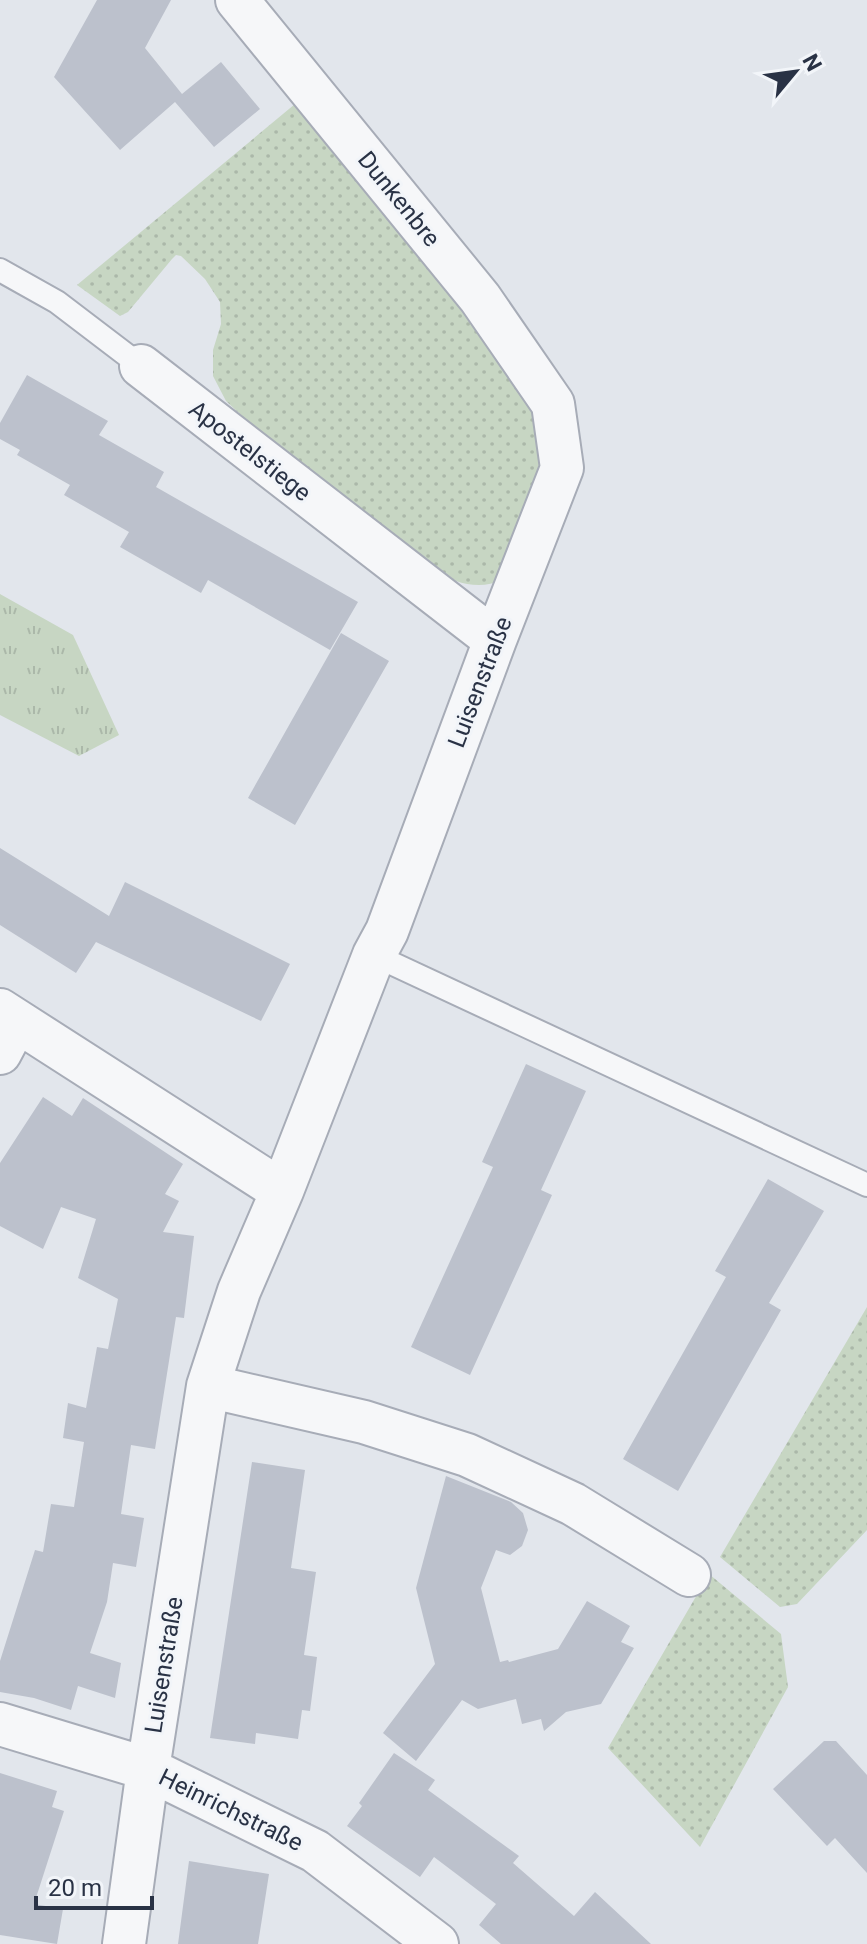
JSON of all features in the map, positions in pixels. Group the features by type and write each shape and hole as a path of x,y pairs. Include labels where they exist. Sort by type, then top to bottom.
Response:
{"street":[{"name":"Dunkenbre","path":"237,0 480,298 553,404"},
{"name":"Apostelstiege","path":"141,366 495,640"},
{"name":"Luisenstraße","path":"124,1944 208,1386 239,1291 282,1191 374,955 387,931 562,468 553,404"},
{"path":"6,1028 282,1191"},
{"path":"208,1386 364,1422 467,1455 573,1504 689,1575"},
{"name":"Heinrichstraße","path":"0,1724 148,1769 315,1851 437,1944"}],"lane":[{"name":"Apostelstiege","path":"0,270 57,302 141,366"},
{"path":"374,955 867,1185"}],"green space":[{"path":"295,104 501,346 539,422 541,486 501,580 479,585 456,581 257,430 226,401 213,376 213,350 221,324 220,302 205,279 181,256 176,255 128,312 120,316 77,285"},
{"path":"0,594 73,635 119,735 79,756 0,715"},
{"path":"867,1307 867,1530 797,1604 780,1607 720,1557"},
{"path":"709,1574 781,1634 788,1687 700,1847 608,1748"}],"building":[{"path":"97,0 171,0 145,48 182,94 221,62 260,109 214,147 175,102 120,150 54,77"},
{"path":"27,375 108,421 99,435 164,472 156,487 358,602 330,650 208,580 201,593 120,547 129,532 64,495 70,485 17,455 20,450 0,439 0,423"},
{"path":"341,633 389,661 295,825 248,798"},
{"path":"0,848 109,916 125,882 290,964 261,1021 96,942 76,973 0,925"},
{"path":"526,1064 586,1091 541,1190 552,1195 470,1375 411,1347 493,1167 482,1162"},
{"path":"43,1097 72,1116 83,1098 183,1164 165,1194 179,1201 163,1232 194,1236 184,1318 176,1317 155,1449 131,1445 121,1514 144,1518 136,1567 113,1563 107,1602 90,1653 121,1663 115,1698 78,1686 71,1710 34,1698 0,1692 0,1661 35,1550 43,1552 51,1504 74,1507 84,1442 63,1438 68,1403 86,1408 97,1347 108,1349 118,1299 78,1278 96,1219 61,1207 43,1249 0,1226 0,1163"},
{"path":"768,1179 824,1211 769,1303 781,1310 678,1491 623,1459 726,1277 715,1271"},
{"path":"252,1462 305,1470 291,1568 316,1572 304,1655 317,1657 310,1711 302,1710 298,1739 256,1733 255,1744 210,1738"},
{"path":"446,1476 511,1502 523,1513 528,1530 522,1546 510,1555 496,1550 481,1588 500,1662 558,1649 587,1601 630,1626 621,1642 634,1648 601,1704 566,1712 544,1731 541,1719 522,1724 516,1699 478,1709 462,1700 416,1761 383,1733 435,1664 416,1588"},
{"path":"824,1741 836,1741 867,1775 867,1873 835,1838 827,1846 773,1789"},
{"path":"394,1753 435,1780 428,1790 519,1856 513,1863 574,1916 595,1892 651,1944 501,1944 479,1925 496,1904 434,1857 420,1877 347,1826"},
{"path":"0,1773 57,1791 52,1807 64,1811 34,1904 63,1909 57,1944 0,1935"},
{"path":"189,1861 269,1874 258,1944 178,1944"}]}
